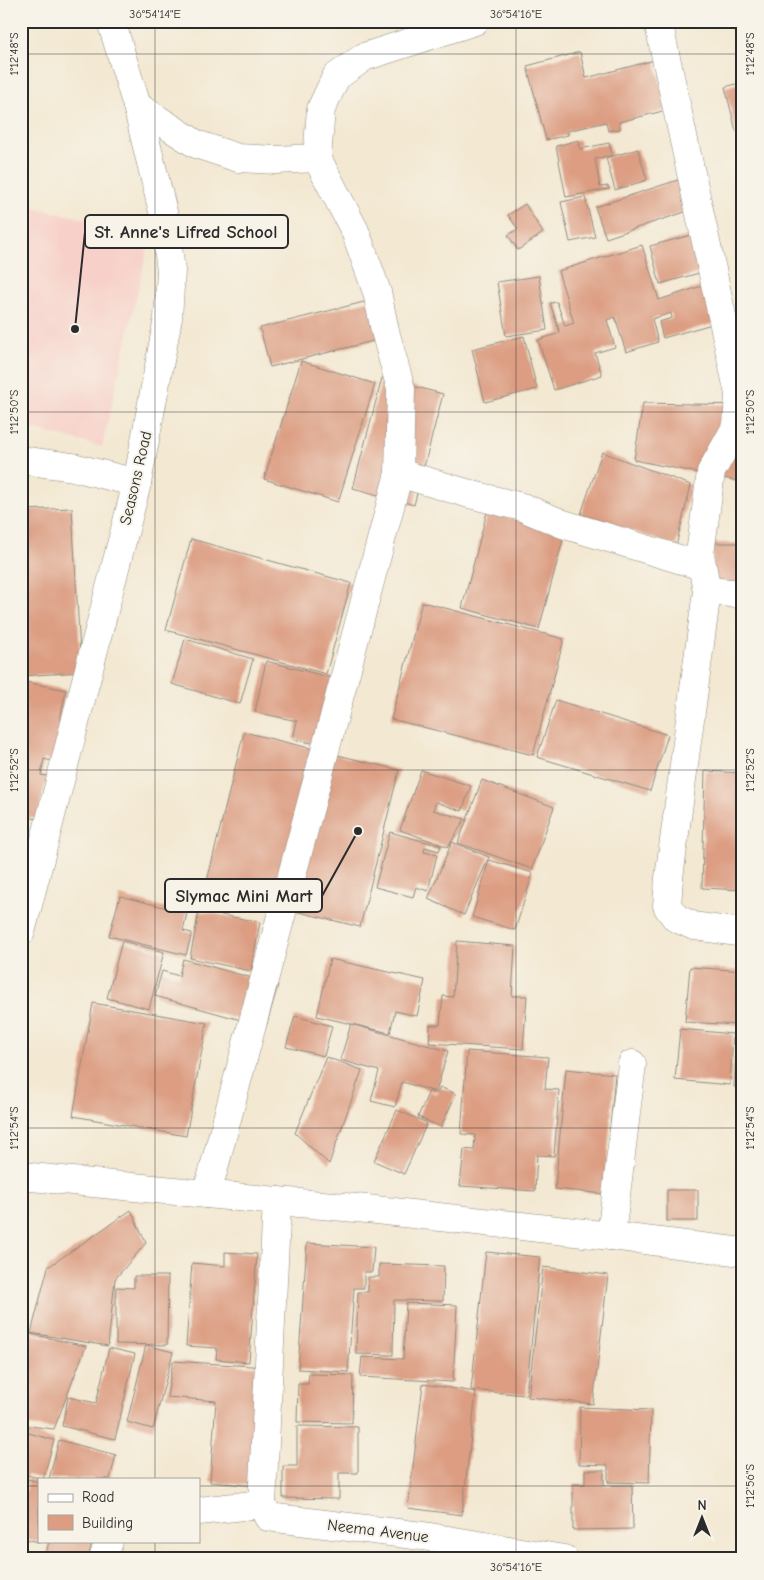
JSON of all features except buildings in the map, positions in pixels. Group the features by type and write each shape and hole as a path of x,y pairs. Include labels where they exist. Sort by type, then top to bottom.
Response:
{"street":[{"name":"Seasons Road","path":"21,932 137,483 168,318 171,271 164,216 136,106 111,21"},
{"path":"207,1194 399,473 401,389 385,331 377,292 355,231 317,158 321,110 336,77 364,57 475,21"},
{"path":"658,21 739,394 737,425 711,472 700,554 705,578 668,878 667,906 676,918 694,926 743,933"},
{"path":"136,106 196,144 238,158 276,160 317,158"},
{"path":"21,460 73,467 137,483"},
{"path":"399,473 522,507 743,594"},
{"path":"611,1236 632,1064"},
{"path":"21,1176 367,1208 743,1252"},
{"path":"200,1511 262,1504 277,1201"},
{"name":"Neema Avenue","path":"262,1504 268,1517 430,1537 564,1559"},
{"path":"103,1559 109,1542"}],"shaded area":[{"path":"21,205 151,233 102,447 21,426"}],"place":[{"name":"St. Anne's Lifred School","path":"75,329"},
{"name":"Slymac Mini Mart","path":"358,831"}]}
